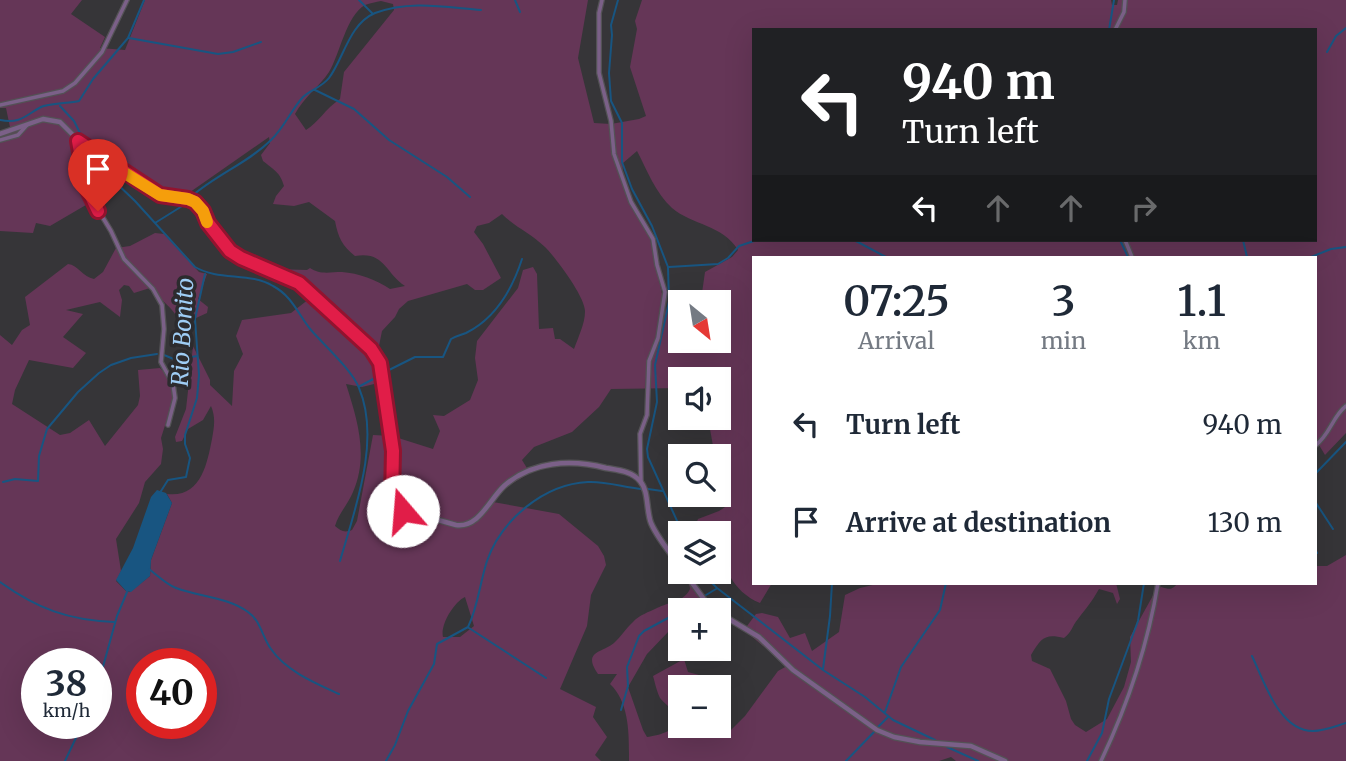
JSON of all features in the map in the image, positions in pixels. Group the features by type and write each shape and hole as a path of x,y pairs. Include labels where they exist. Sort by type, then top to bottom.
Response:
{"street":[{"path":"0,105 63,91 72,86 102,52 127,0"},
{"path":"603,0 600,13 599,73 611,121 614,154 631,202 653,239 665,292 658,338 649,361 647,415 640,434 641,482 653,528 668,549"},
{"path":"1116,28 1124,12 1125,0"},
{"path":"0,137 43,119 56,120 78,141 124,174 160,195 195,202 230,251 299,283 371,349 380,363 393,451 392,498 399,509 456,525 471,524 510,482 540,467 557,463 597,466 629,473 641,482"},
{"path":"78,141 91,198 124,259 153,289 162,305 164,329 161,362 173,384 175,398 168,425"},
{"path":"1317,444 1346,406"},
{"path":"693,584 704,598"},
{"path":"1101,761 1137,672 1158,585"},
{"path":"731,620 759,637 793,670 877,730 894,737 920,742 971,746 1005,761"}],"shaded area":[{"path":"0,0 82,0 71,14 105,37 100,48 125,50 145,0 588,0 578,58 594,123 611,124 646,116 630,67 637,29 635,21 642,0 1111,0 1112,5 1117,5 1118,0 1346,0 1346,433 1325,455 1317,446 1317,256 752,256 752,585 771,585 760,603 750,598 731,578 731,521 697,521 725,507 731,507 731,444 713,444 710,430 731,430 731,367 668,367 668,388 611,389 599,407 572,432 534,447 522,460 530,473 506,487 493,502 559,514 598,546 604,556 606,565 591,595 587,626 560,689 596,707 593,717 607,737 595,755 601,761 0,761 0,335 12,345 22,330 30,325 25,297 68,264 94,279 103,272 116,248 130,246 155,233 164,234 199,272 207,274 198,299 208,307 207,313 196,318 192,314 177,317 150,288 134,293 129,286 124,285 119,290 122,300 120,317 100,302 66,310 83,314 63,337 86,353 73,368 29,360 15,390 12,404 60,435 70,433 89,420 105,446 138,405 138,370 160,368 173,382 176,391 161,438 161,464 145,482 139,503 116,539 121,571 116,581 130,592 150,576 151,560 172,503 167,494 188,491 200,477 208,459 214,426 211,406 203,420 188,429 182,441 176,442 175,437 186,409 193,346 210,385 232,406 234,371 243,354 236,336 242,320 291,313 314,298 308,290 275,269 310,268 321,272 342,272 367,278 390,289 405,286 379,260 365,255 355,256 347,249 341,241 335,221 309,202 294,206 273,204 284,186 278,174 263,161 261,155 270,143 269,137 183,197 164,196 92,152 81,152 91,202 50,226 36,223 33,233 0,231 0,136 11,132 6,108 0,108","holes":["381,1 393,4 394,10 344,72 340,99 306,130 295,114 329,72 348,26 358,10 365,5","637,151 657,189 672,208 724,235 738,250 732,257 705,272 702,290 732,290 732,354 668,354 668,311 666,312 649,234 622,180 623,163","502,214 545,247 581,297 585,312 584,321 574,349 560,339 555,339 553,328 539,329 537,274 533,267 523,270 518,288 477,341 475,358 478,380 470,400 444,416 433,415 440,431 433,449 392,436 373,435 357,521 352,530 341,530 335,526 358,478 361,451 346,384 362,387 382,382 379,346 382,331 408,301 467,284 475,290 483,290 501,278 474,232 477,226 489,223","465,597 474,626 460,637 443,637 449,614"]},
{"path":"1346,555 1346,761 956,761 951,757 939,761 629,761 625,710 610,684 617,674 598,674 592,661 596,654 614,643 638,617 668,604 668,632 647,654 628,687 643,730 647,737 668,731 668,738 731,738 731,730 745,716 778,671 787,666 744,630 756,614 778,617 790,638 805,633 812,651 839,632 845,595 873,585 1116,585 1120,599 1117,604 1113,593 1099,589 1067,636 1044,638 1031,655 1032,661 1050,669 1066,701 1071,719 1086,732 1107,719 1124,687 1131,662 1130,637 1156,590 1176,585 1317,585 1317,566 1327,566"},
{"path":"691,584 703,598 682,598"},
{"path":"680,661 685,661 688,672 699,675 668,675 668,706 660,698 653,676"}],"water":[{"path":"157,490 166,493 172,503 151,560 150,576 131,592 126,591 116,580 133,548 151,497"}],"waterway":[{"path":"0,120 18,120 44,106 79,101 93,79 128,38 144,0"},
{"path":"359,0 372,13"},
{"path":"515,0 520,12"},
{"path":"618,0 611,25 609,73 611,101 622,123 622,162 668,267 669,302 655,365 657,402 647,449 648,457 677,521"},
{"path":"1109,28 1114,0"},
{"path":"192,196 271,140 303,97 329,78 353,33 366,18 388,9 414,6 481,10"},
{"path":"1327,52 1336,36 1346,28"},
{"path":"129,38 218,54 233,52 261,42"},
{"path":"315,90 354,109 389,140 447,177 470,197"},
{"name":"Rio Bonito","path":"60,106 74,121 85,143"},
{"path":"86,148 92,160 135,201 195,267 214,274 254,279 280,290 355,381 365,408 367,452 340,561"},
{"path":"155,223 187,203"},
{"path":"669,267 718,264 739,246 752,242"},
{"path":"858,242 884,256"},
{"path":"1121,242 1128,256"},
{"path":"1243,242 1247,256"},
{"path":"1314,256 1346,247"},
{"path":"385,372 415,357 443,357 451,339 477,327 502,302 522,259"},
{"name":"Rio Bonito","path":"161,491 168,480 186,477 190,458 185,435 197,398 199,375 195,319 205,274"},
{"path":"3,482 15,479 38,481 39,456 47,429 78,392 99,373 111,365 131,358 157,354"},
{"path":"164,355 176,360 197,356"},
{"path":"360,386 379,376"},
{"path":"1317,472 1346,442"},
{"path":"386,761 408,711 434,664 437,644 468,627 487,561 502,532 514,519 540,497 572,484 594,482 641,489"},
{"path":"648,489 662,491"},
{"path":"1317,505 1333,529"},
{"path":"149,569 176,588 222,600 248,612 256,620 277,657 302,676 339,694"},
{"path":"0,582 27,599 68,616 114,622"},
{"path":"713,584 823,670 865,697 893,720 935,740"},
{"path":"823,669 832,585"},
{"path":"885,712 901,667 940,610 946,585"},
{"path":"1087,761 1102,733 1109,699 1138,621 1144,585"},
{"path":"706,595 716,589"},
{"name":"Rio Bonito","path":"108,648 127,592"},
{"path":"621,710 628,686 627,667 639,636 668,618"},
{"path":"469,628 546,678"},
{"path":"1252,656 1274,703 1291,723 1301,729 1313,731 1346,723"},
{"path":"878,727 888,717"},
{"path":"846,761 874,732"},
{"name":"Rio Bonito","path":"65,761 75,739"},
{"path":"947,747 978,761"}],"slow traffic":[{"path":"107,162 160,195 195,202 203,211 207,222"}],"route":[{"path":"98,211 86,186 78,141 124,174 160,195 195,202 230,251 299,283 371,349 380,363 393,451 392,498 396,506 403,511"}]}
